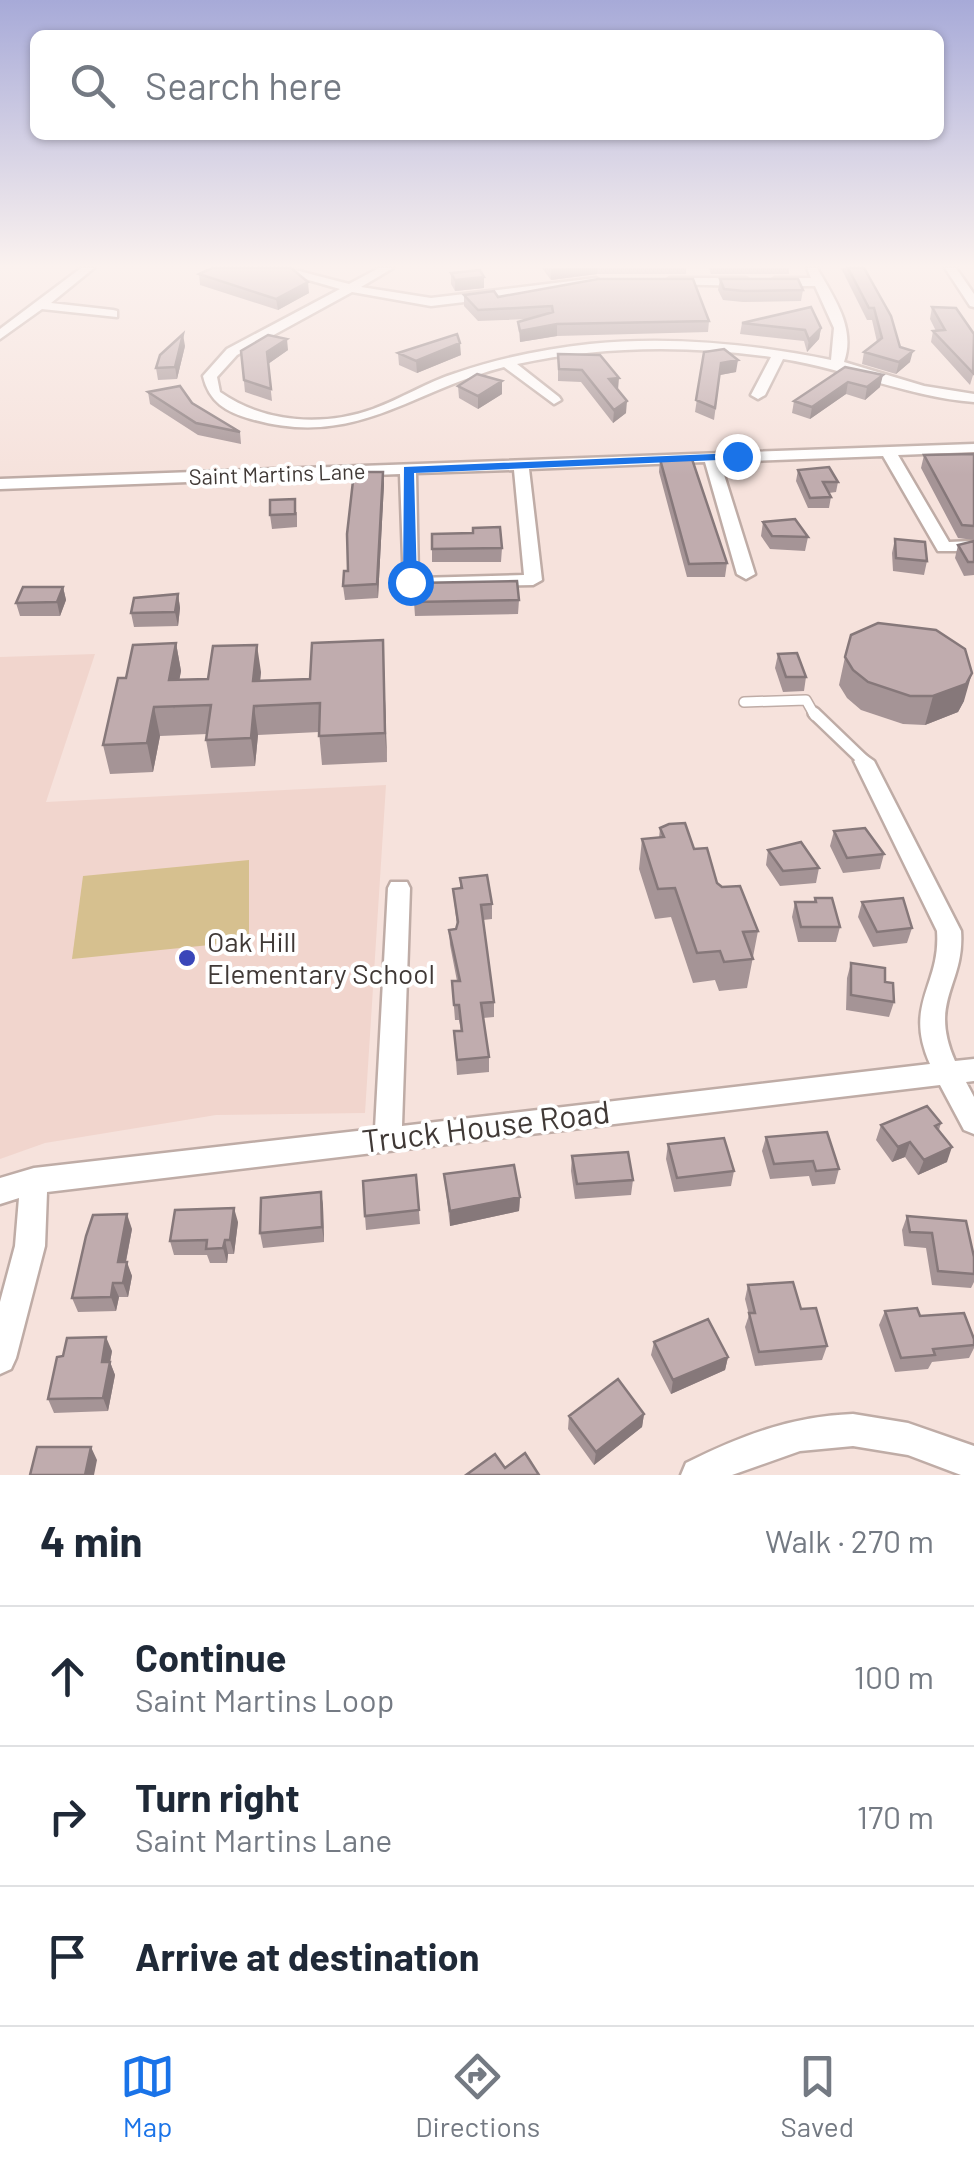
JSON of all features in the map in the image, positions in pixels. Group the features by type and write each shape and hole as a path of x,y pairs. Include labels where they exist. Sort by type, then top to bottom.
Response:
{"street":[{"path":"260,337 232,352 210,376 214,394 240,412 266,419 334,421 380,411 436,384 506,364 558,352 634,346 778,355 836,365 937,394 974,398"},
{"path":"836,365 844,348 844,337"},
{"path":"758,395 778,355"},
{"path":"506,364 554,400"},
{"name":"Saint Martins Lane","path":"0,484 974,448"},
{"path":"888,451 944,547 974,546"},
{"path":"711,457 746,574"},
{"path":"408,470 410,582 532,580 520,464"},
{"path":"864,761 949,931 949,959 931,1014 961,1072 974,1122"},
{"path":"388,1138 399,888"},
{"name":"Truck House Road","path":"1,1186 961,1072"},
{"path":"0,1358 30,1246 34,1182"},
{"path":"698,1475 739,1452 792,1436 848,1427 908,1438 974,1463"}],"lane":[{"path":"744,702 806,700 820,724 864,761"}],"shaded area":[{"name":"Oak Hill Elementary School","path":"95,654 46,802 386,785 365,1113 216,1115 45,1143 0,1159 0,657"},
{"path":"249,860 249,941 72,959 83,876"}],"building":[{"path":"182,337 175,367 156,368 160,355"},
{"path":"265,337 287,339 267,352 271,389 244,380 241,351"},
{"path":"448,337 458,337 460,343 416,361 398,353"},
{"path":"897,337 900,347 913,351 899,362 864,352 882,338"},
{"path":"939,337 974,337 973,373"},
{"path":"724,349 738,360 721,363 715,408 696,400 704,352"},
{"path":"558,354 600,355 619,378 609,379 627,401 614,410 582,370 559,369"},
{"path":"845,367 883,375 867,387 848,382 812,407 794,401"},
{"path":"477,374 502,381 478,396 458,386"},
{"path":"180,386 192,403 240,432 196,423 148,392"},
{"path":"974,454 974,526 962,525 924,455"},
{"path":"660,459 692,459 727,563 689,564"},
{"path":"829,467 838,482 823,482 831,497 810,498 798,470"},
{"path":"354,472 383,472 377,584 343,586 344,571 348,571 347,534"},
{"path":"295,499 295,514 270,515 270,500"},
{"path":"795,519 808,537 772,536 763,522"},
{"path":"500,527 502,548 432,549 432,534 473,533 473,528"},
{"path":"895,539 925,542 927,561 896,558"},
{"path":"974,541 974,562 968,562 958,545"},
{"path":"517,581 519,600 414,602 414,583"},
{"path":"23,587 63,587 57,602 16,603"},
{"path":"178,594 175,612 131,613 134,598"},
{"path":"878,623 936,630 965,649 972,673 966,684 933,696 910,696 868,682 845,657 851,635"},
{"path":"383,640 385,733 319,736 320,703 254,706 251,738 206,740 211,705 154,707 147,743 103,745 118,678 126,678 133,645 176,643 169,680 208,679 213,646 257,645 253,681 310,679 312,643"},
{"path":"797,653 806,677 786,677 778,654"},
{"path":"685,823 694,849 707,848 717,883 722,887 740,886 758,931 743,932 753,959 724,962 720,951 697,953 675,888 658,889 642,839 664,837 660,828"},
{"path":"865,828 884,854 847,858 834,831"},
{"path":"801,842 819,868 783,871 768,850"},
{"path":"487,875 492,904 481,905 494,1002 481,1003 489,1057 457,1060 454,1031 462,1031 452,981 460,981 449,930 456,929 458,922 453,889 462,888 460,878"},
{"path":"815,898 832,898 840,927 801,927 795,902 816,902"},
{"path":"903,898 912,928 877,932 862,902"},
{"path":"851,963 885,968 885,982 893,983 894,1002 851,995"},
{"path":"927,1106 941,1123 935,1126 952,1147 924,1160 910,1142 898,1147 881,1125"},
{"path":"827,1132 839,1169 816,1171 813,1161 774,1164 766,1137"},
{"path":"724,1138 734,1171 677,1178 668,1144"},
{"path":"628,1152 633,1180 577,1184 572,1156"},
{"path":"514,1165 520,1197 450,1211 444,1174"},
{"path":"416,1175 419,1210 365,1216 363,1181"},
{"path":"321,1192 322,1227 260,1233 261,1198"},
{"path":"234,1208 230,1240 225,1240 223,1248 206,1249 207,1240 170,1241 175,1210"},
{"path":"127,1214 118,1262 127,1262 123,1283 113,1283 111,1297 72,1298 93,1215"},
{"path":"907,1216 966,1221 974,1274 938,1271 932,1233 910,1232"},
{"path":"793,1282 801,1309 816,1308 827,1346 759,1352 749,1313 755,1313 748,1285"},
{"path":"917,1308 920,1316 964,1313 974,1345 933,1349 935,1355 901,1358 885,1311"},
{"path":"708,1319 728,1357 673,1380 654,1342"},
{"path":"106,1337 102,1362 110,1362 103,1398 48,1399 57,1357 63,1356 67,1338"},
{"path":"618,1379 644,1414 596,1452 569,1416"},
{"path":"37,1447 91,1447 85,1475 30,1475"},
{"path":"525,1453 539,1475 466,1475 495,1454 505,1468"}],"place":[{"name":"Oak Hill Elementary School","path":"187,958"}],"route":[{"path":"410,582 408,470 737,456"}]}
